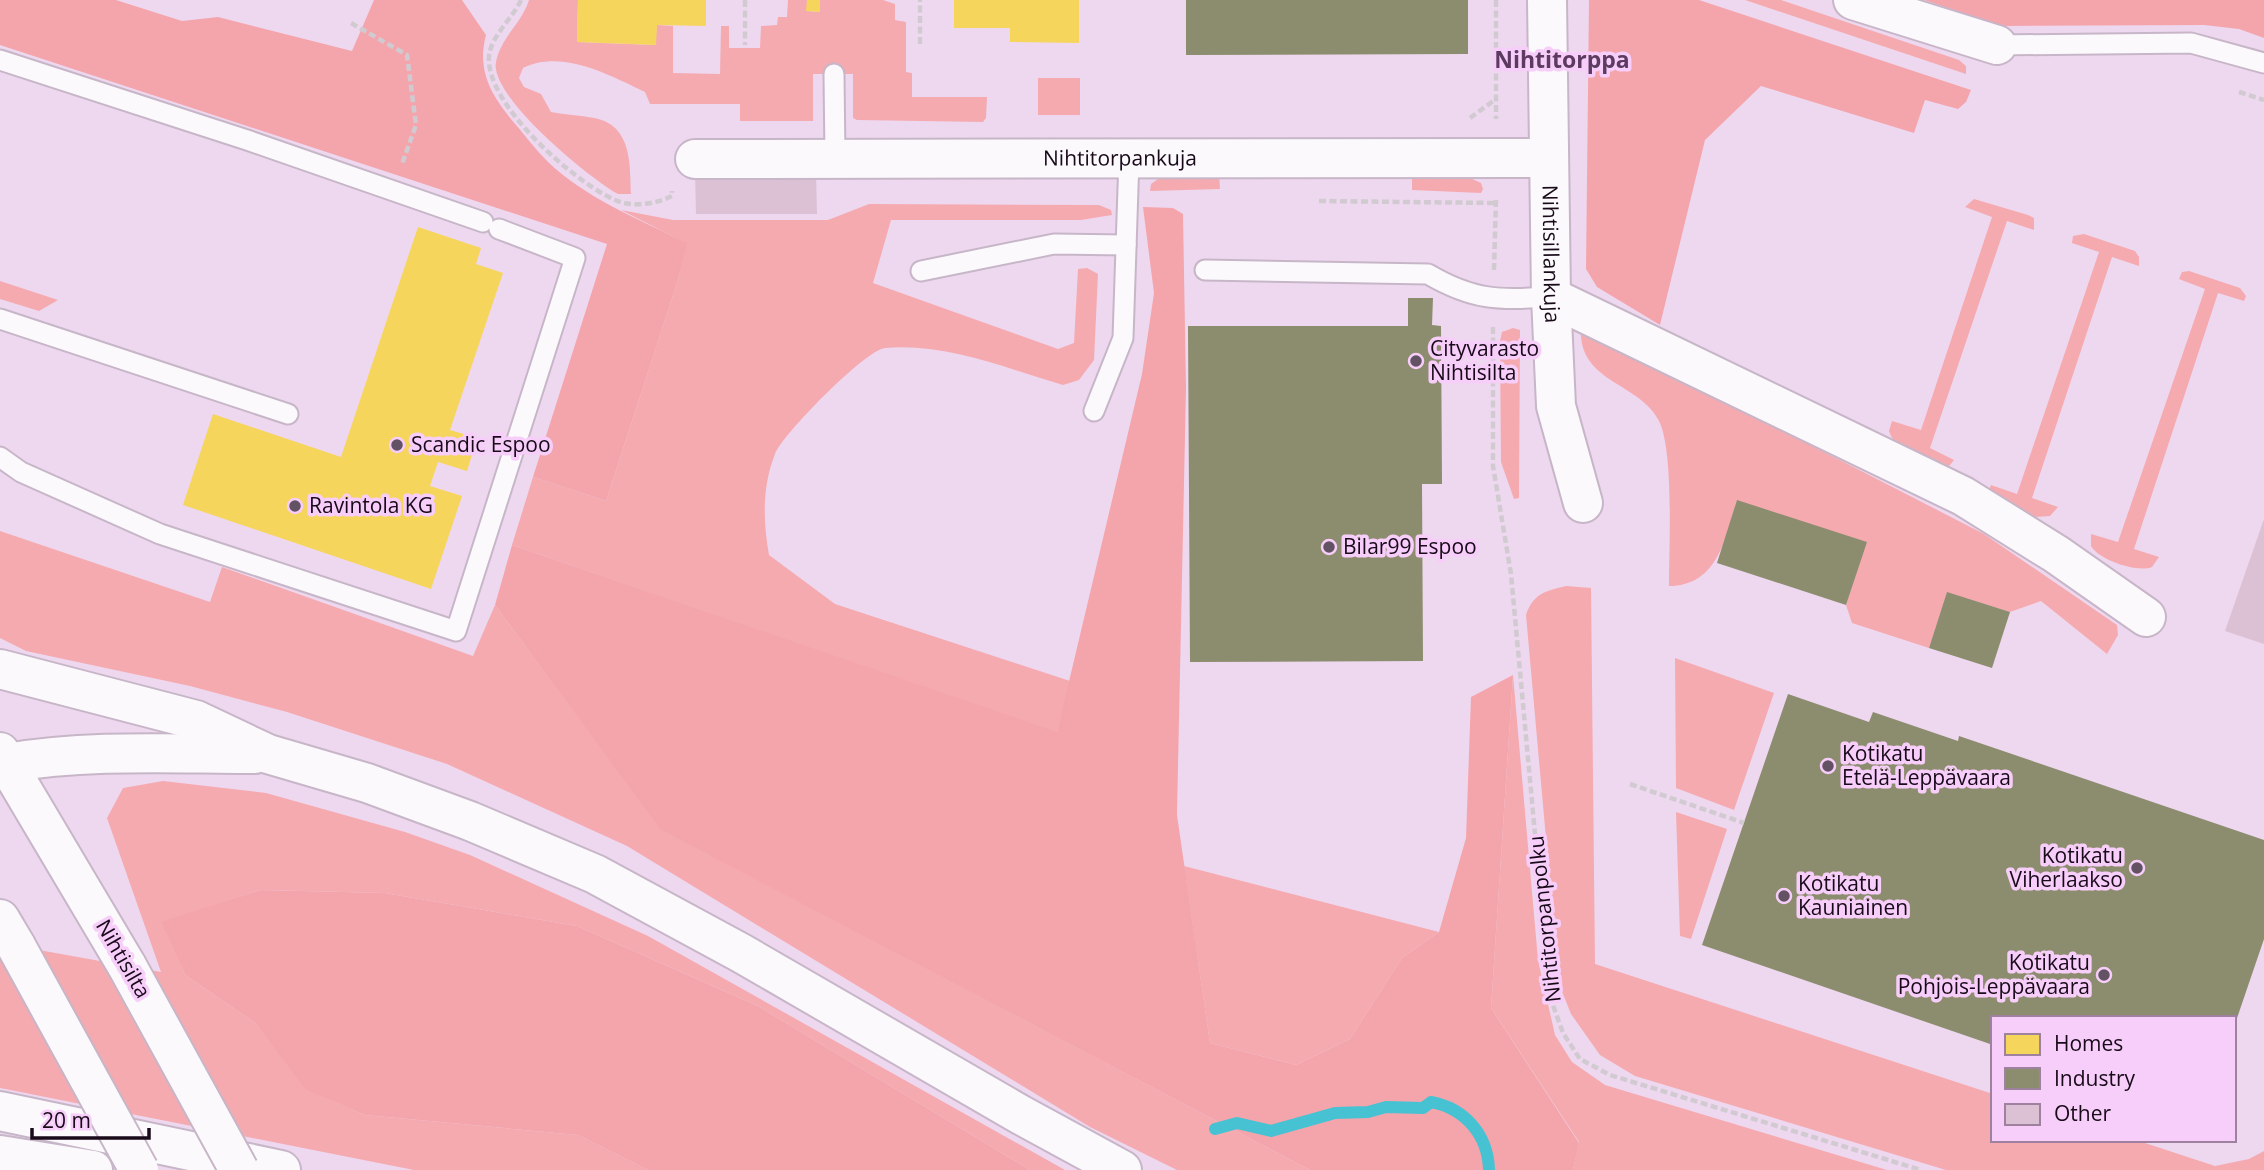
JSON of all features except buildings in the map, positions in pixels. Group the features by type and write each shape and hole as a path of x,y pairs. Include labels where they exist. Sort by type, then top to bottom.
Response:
{"main road":[{"name":"Nihtisillankuja","path":"1547,0 1550,298 1556,406 1583,503"},
{"path":"1853,0 1997,45"},
{"name":"Nihtitorpankuja","path":"695,159 1548,158"},
{"path":"1550,298 1963,496 2056,554 2146,617"},
{"path":"0,669 196,720 268,754 367,783 470,821 595,874 741,953 1021,1115 1122,1170"},
{"path":"4,758 116,751 268,754"},
{"name":"Nihtisilta","path":"4,758 127,966 239,1170"},
{"path":"8,932 139,1170"},
{"path":"0,1111 281,1170"},
{"path":"0,1155 93,1170"}],"lane":[{"path":"1997,45 2191,43 2264,63"},
{"path":"0,60 247,140 491,225 575,258 456,631 160,534 21,472 0,457"},
{"path":"834,74 835,159"},
{"path":"1094,411 1123,338 1129,158"},
{"path":"921,271 1054,244 1126,245"},
{"path":"1205,270 1428,274 1445,284 1493,300 1550,298"},
{"path":"0,319 288,414"}],"path":[{"path":"520,0 489,54 492,81 508,109 575,174 617,201 656,204"},
{"path":"745,0 745,45"},
{"path":"920,0 920,44"},
{"name":"Nihtitorpanpolku","path":"1496,0 1493,466 1506,540 1550,997 1563,1033 1580,1059 1610,1075 1921,1170"},
{"path":"351,23 407,55 416,125 392,191"},
{"path":"2239,92 2264,100"},
{"path":"1630,784 1744,823"}],"shaded area":[{"path":"0,0 116,0 182,21 218,17 352,51 374,0 462,0 486,35 483,61 494,95 544,158 579,187 687,243 678,280 606,501 533,477 607,244 0,45"},
{"path":"529,0 578,0 577,42 655,45 657,25 673,26 673,73 720,74 721,26 729,26 729,48 760,48 761,26 777,25 778,17 787,17 788,0 807,0 807,11 819,12 820,0 883,0 895,4 895,20 906,22 906,72 912,73 912,97 987,97 986,118 983,122 857,120 853,118 853,74 813,74 813,121 740,121 740,104 650,104 645,92 585,66 553,61 523,68 519,78 524,87 541,94 551,112 594,118 616,129 626,147 631,182 631,194 618,194 544,135 508,95 498,77 496,62 499,53"},
{"path":"1589,0 1699,0 1971,90 1966,102 1958,109 1925,100 1914,133 1761,86 1705,140 1660,325 1597,287 1586,269"},
{"path":"1745,0 1781,0 1959,60 1966,66 1966,74"},
{"path":"1924,0 2264,0 2264,38 2239,29 2204,25 2002,26"},
{"path":"1038,78 1080,78 1080,115 1038,115"},
{"path":"1168,172 1219,172 1220,189 1150,191 1151,184"},
{"path":"1412,172 1468,177 1481,183 1483,189 1481,193 1412,190"},
{"path":"1974,199 2034,218 2034,230 2007,221 1930,448 1954,460 1949,466 1924,460 1905,450 1892,438 1889,431 1892,421 1921,430 1992,217 1965,207"},
{"path":"869,204 1099,205 1111,210 1112,215 1081,220 891,220 873,283 1058,349 1074,343 1078,269 1087,268 1098,274 1094,360 1079,380 1063,385 953,353 908,347 885,348 875,352 843,377 792,430 775,454 766,491 765,517 769,555 835,604 1070,681 1057,733 512,545 533,477 606,501 678,280 686,243 621,210 673,220 828,220"},
{"path":"1143,207 1173,208 1183,214 1186,388 1177,815 1210,1043 1296,1065 1350,1039 1402,958 1439,932 1466,838 1471,697 1513,675 1491,1008 1579,1143 1573,1170 1310,1170 661,830 495,605 512,545 1057,732 1142,374 1154,293"},
{"path":"2084,234 2135,251 2139,257 2139,266 2112,257 2032,498 2058,507 2050,516 2035,517 1991,494 1989,490 1991,485 2017,494 2099,252 2072,243 2073,236"},
{"path":"2189,271 2240,288 2246,296 2244,301 2218,293 2134,549 2159,557 2152,567 2128,567 2095,551 2091,546 2091,534 2118,542 2205,289 2179,279 2182,272"},
{"path":"0,281 58,300 39,311 0,299"},
{"path":"1581,327 1984,534 2117,625 2118,635 2107,654 2041,601 2010,612 1947,593 1929,648 1852,623 1846,605 1866,542 1737,501 1723,544 1709,569 1699,578 1685,584 1669,586 1669,476 1664,435 1650,408 1599,371 1589,360 1582,346"},
{"path":"1513,328 1520,330 1519,498 1514,499 1501,462 1500,341 1502,332"},
{"path":"0,531 210,602 222,567 473,656 495,605 662,830 1310,1170 1177,1170 1090,1127 627,846 447,764 287,712 190,686 26,651 0,638"},
{"path":"1566,586 1591,588 1595,964 1991,1093 1991,1142 2142,1142 2215,1166 2249,1159 2264,1151 2264,1170 1946,1170 1635,1076 1600,1055 1571,1014 1559,984 1526,615 1536,598"},
{"path":"1675,658 1774,693 1734,810 1676,788"},
{"path":"1513,675 1538,960 1555,1035 1572,1062 1605,1085 1887,1170 1573,1170 1579,1142 1491,1008"},
{"path":"163,781 266,793 405,832 470,855 648,936 1065,1170 1030,1170 758,1006 577,926 385,893 260,890 162,923 185,975 255,1023 307,1090 365,1115 578,1135 648,1170 414,1170 0,1088 0,943 161,972 107,818 123,788"},
{"path":"1676,812 1727,829 1691,939 1680,936"},
{"path":"1184,866 1439,932 1402,958 1350,1039 1296,1065 1210,1043"},
{"path":"260,890 385,893 577,926 758,1006 1030,1170 648,1170 578,1135 365,1115 306,1090 255,1023 185,975 161,922"}],"waterway":[{"path":"1215,1129 1237,1123 1271,1131 1335,1113 1368,1112 1386,1107 1423,1108 1431,1102 1454,1110 1472,1125 1484,1145 1489,1170"}],"place":[{"name":"Cityvarasto Nihtisilta","path":"1416,361"},
{"name":"Scandic Espoo","path":"397,445"},
{"name":"Ravintola KG","path":"295,506"},
{"name":"Bilar99 Espoo","path":"1329,547"},
{"name":"Kotikatu Etelä-Leppävaara","path":"1828,766"},
{"name":"Kotikatu Viherlaakso","path":"2137,868"},
{"name":"Kotikatu Kauniainen","path":"1784,896"},
{"name":"Kotikatu Pohjois-Leppävaara","path":"2104,975"}],"district":[{"name":"Nihtitorppa","path":"1562,60"}]}
